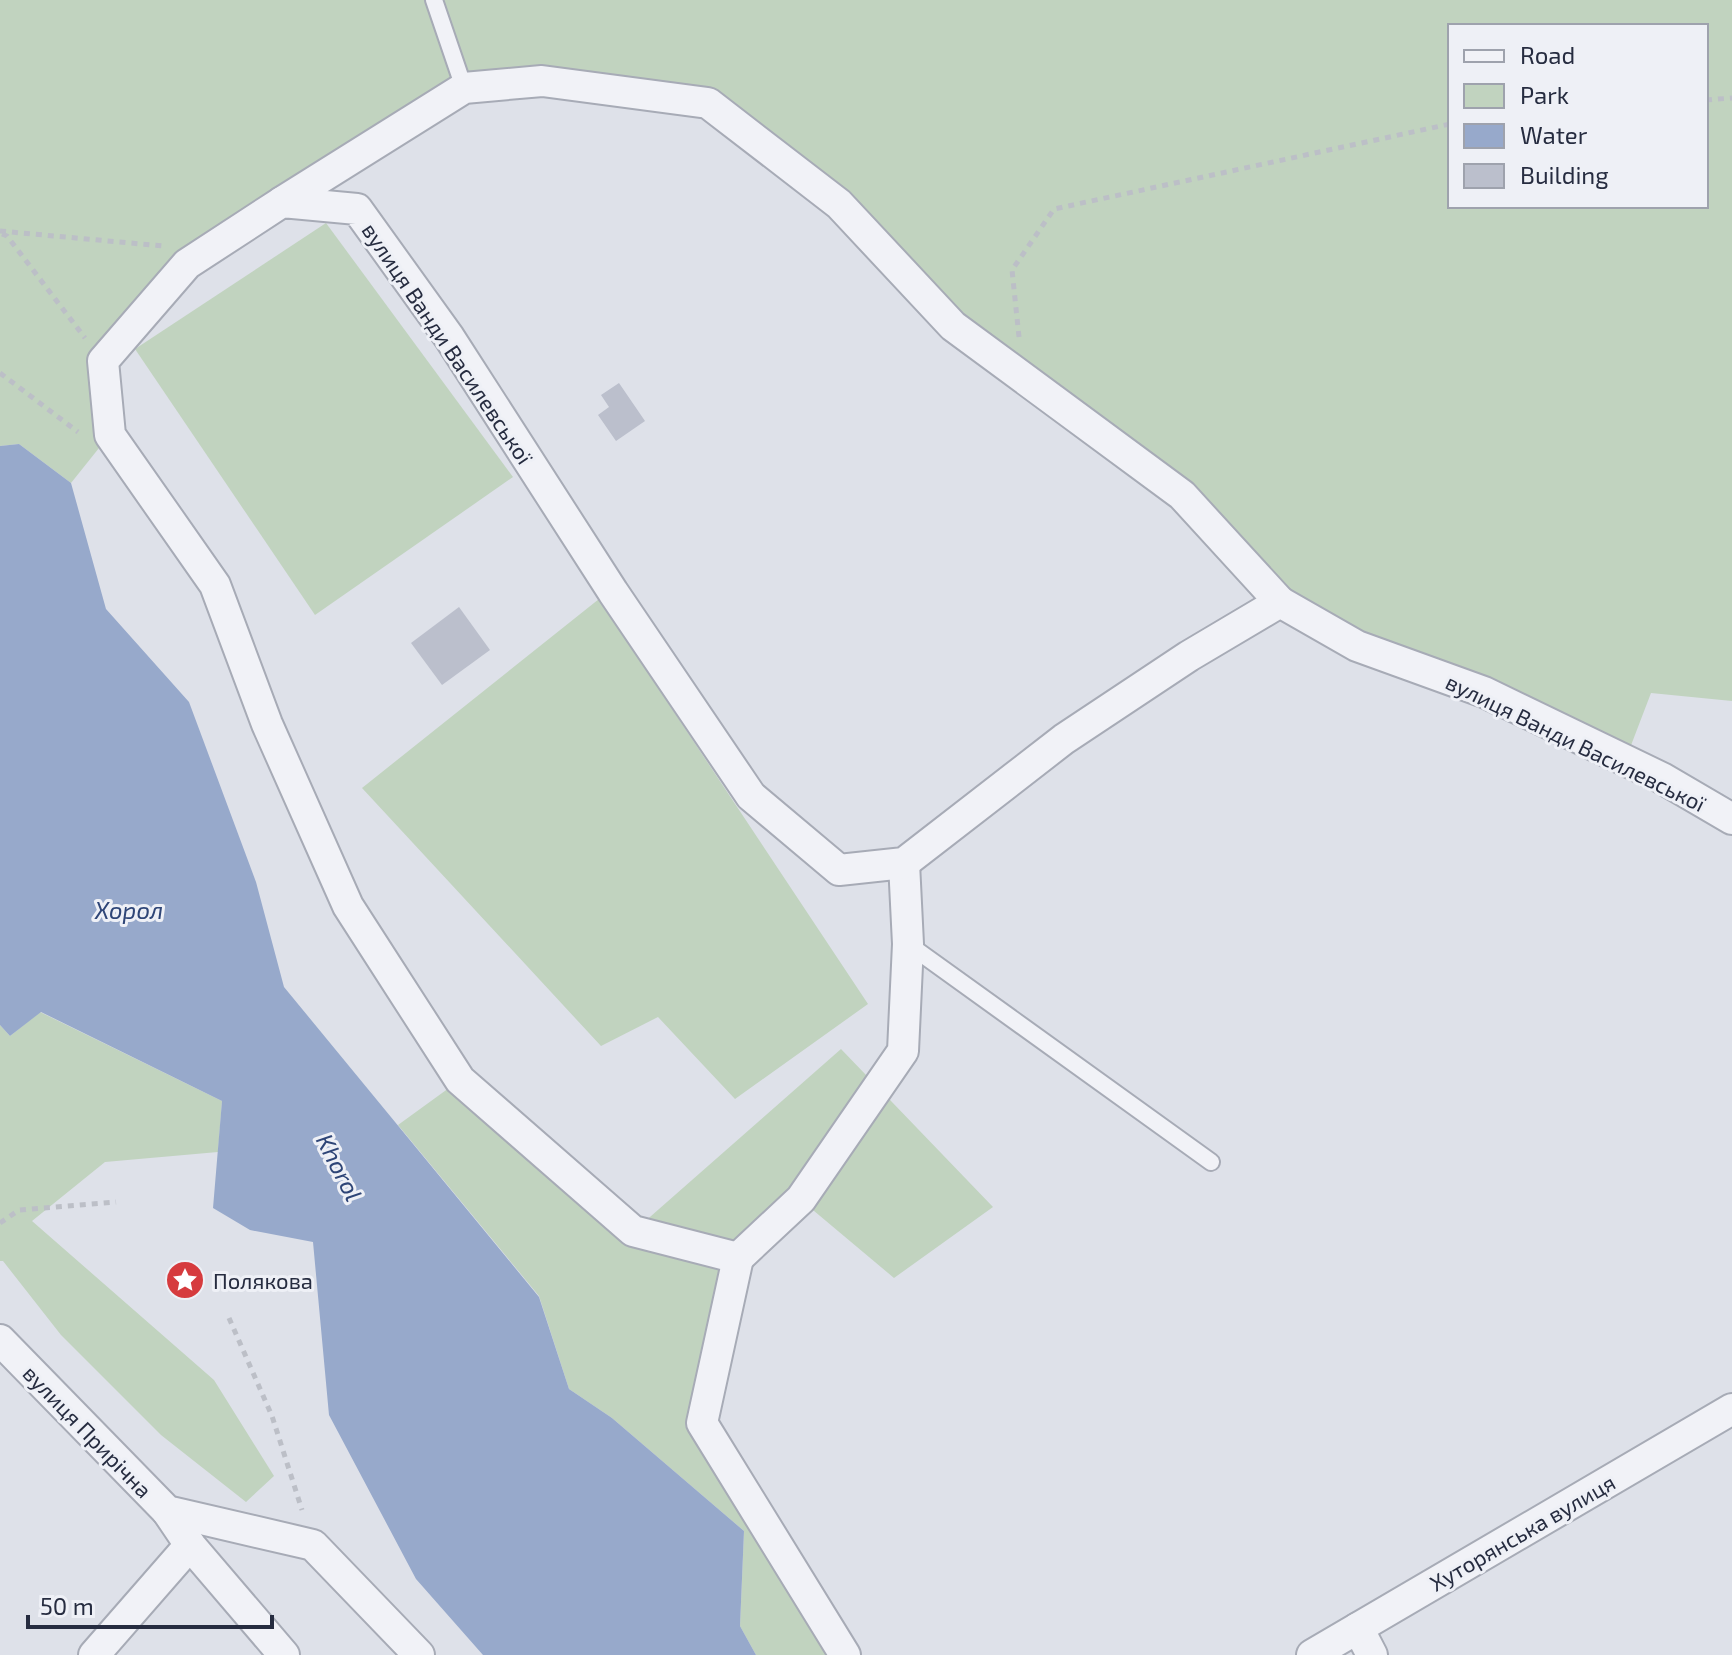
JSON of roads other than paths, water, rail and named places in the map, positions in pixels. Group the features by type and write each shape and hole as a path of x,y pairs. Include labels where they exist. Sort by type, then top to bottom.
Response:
{"street":[{"name":"вулиця Ванди Василевської","path":"464,88 542,81 708,103 839,204 953,326 1182,495 1280,602 1357,646 1484,692 1662,778 1732,819"},
{"path":"464,88 187,264 103,361 110,435 215,585 267,724 348,906 460,1080 633,1231 738,1258"},
{"name":"вулиця Ванди Василевської","path":"282,202 357,209 449,337 613,592 751,796 839,870 904,863"},
{"path":"845,1655 702,1423 738,1258 801,1199 903,1051 908,944 904,863 1064,739 1189,656 1280,602"},
{"name":"вулиця Прирічна","path":"0,1340 167,1511 313,1545 419,1655"},
{"name":"Хуторянська вулиця","path":"1312,1655 1732,1409"},
{"path":"167,1511 190,1545 284,1655"},
{"path":"94,1655 190,1545"},
{"path":"1358,1628 1372,1655"}],"lane":[{"path":"434,0 464,88"},
{"path":"908,944 1211,1162"}],"water":[{"name":"Хорол","path":"19,444 71,483 106,609 189,702 256,882 284,987 539,1297 569,1389 612,1418 744,1531 740,1626 756,1655 483,1655 416,1579 329,1415 313,1242 250,1230 213,1208 222,1101 41,1012 10,1036 0,1025 0,446"}],"place":[{"name":"Полякова","path":"185,1280"}],"water label":[{"name":"Khorol","path":"340,1167"}]}
